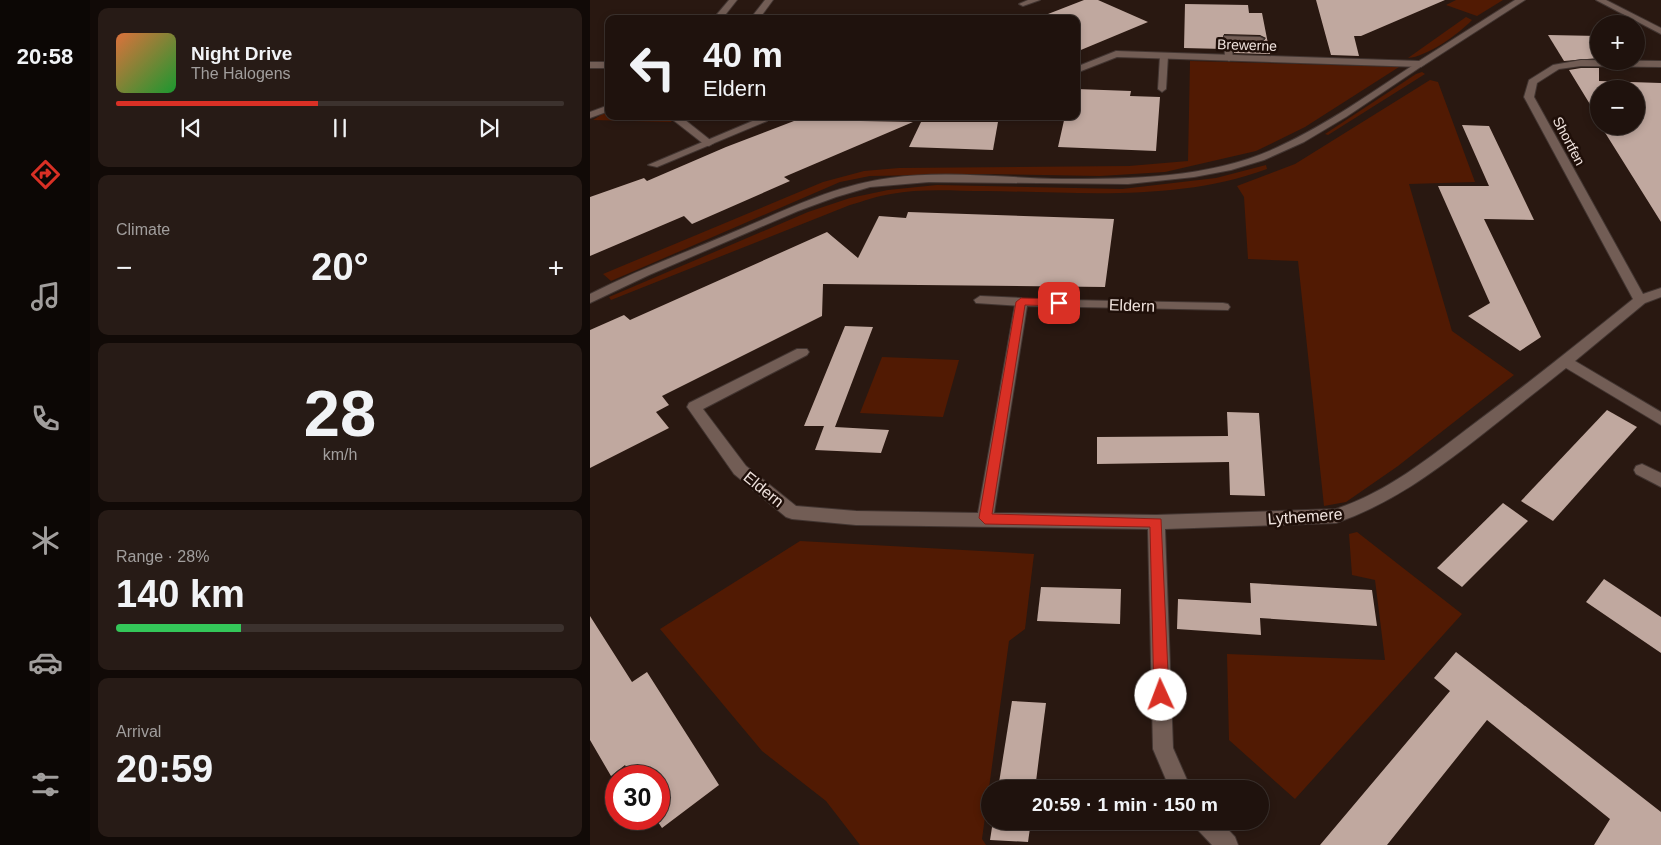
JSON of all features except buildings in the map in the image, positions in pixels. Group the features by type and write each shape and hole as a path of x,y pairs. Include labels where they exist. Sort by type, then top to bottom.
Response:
{"street":[{"path":"720,15 733,0"},
{"path":"757,15 769,0"},
{"path":"1421,64 1482,23 1521,0"},
{"path":"1600,0 1661,31"},
{"name":"Brewerne","path":"1080,68 1116,54 1421,64"},
{"name":"Shortfen","path":"1640,300 1529,97 1532,82 1556,67 1581,63 1652,61"},
{"path":"590,65 605,65"},
{"path":"678,120 709,143"},
{"path":"1640,300 1661,292"},
{"name":"Lythemere","path":"1156,522 1336,516 1354,511 1412,478 1566,362 1640,300"},
{"path":"985,518 1021,302"},
{"name":"Eldern","path":"1021,302 1223,307"},
{"name":"Eldern","path":"802,352 694,407 740,470 792,512 856,518 985,518 1156,522"},
{"path":"1566,362 1661,419"},
{"path":"1642,470 1661,481"},
{"path":"1156,522 1163,750 1177,780"},
{"path":"1213,830 1227,845"}],"lane":[{"path":"1024,4 1036,0"},
{"path":"1229,58 1227,38 1260,39"},
{"path":"1162,89 1164,56"},
{"path":"590,299 720,241 823,198 890,181 924,179 1099,182 1155,180 1212,171 1261,158 1315,131 1421,64"},
{"path":"590,115 605,109"},
{"path":"653,165 762,122 760,120"},
{"path":"980,300 1021,302"}],"shaded area":[{"path":"1456,0 1503,0 1477,16 1446,5"},
{"path":"1466,17 1472,20 1451,38 1424,54 1408,58"},
{"path":"1190,61 1399,67 1305,127 1256,151 1165,172 1100,176 984,174 870,176 840,182 611,281 603,274 823,182 864,171 899,168 1129,166 1188,161"},
{"path":"1422,72 1425,74 1328,135 1325,134 1416,74"},
{"path":"1430,80 1438,82 1475,182 1409,184 1452,331 1514,375 1398,466 1346,502 1324,506 1298,261 1248,259 1244,197 1237,186 1295,164"},
{"path":"605,112 605,120 672,120 671,122 593,120"},
{"path":"1266,165 1267,169 1233,179 1163,191 1092,193 926,190 876,197 850,205 611,300 609,297 808,212 850,198 888,190 937,185 1122,189 1216,178"},
{"path":"882,357 959,360 943,417 860,413"},
{"path":"1357,532 1462,614 1295,799 1229,740 1227,654 1385,660 1375,580 1352,575 1349,534"},
{"path":"800,541 1034,554 1025,629 1009,641 990,780 981,780 981,830 983,830 982,839 986,845 860,845 826,801 762,751 660,629"}],"route":[{"path":"1059,303 1021,302 1006,380 985,518 1156,522 1161,695"}]}
